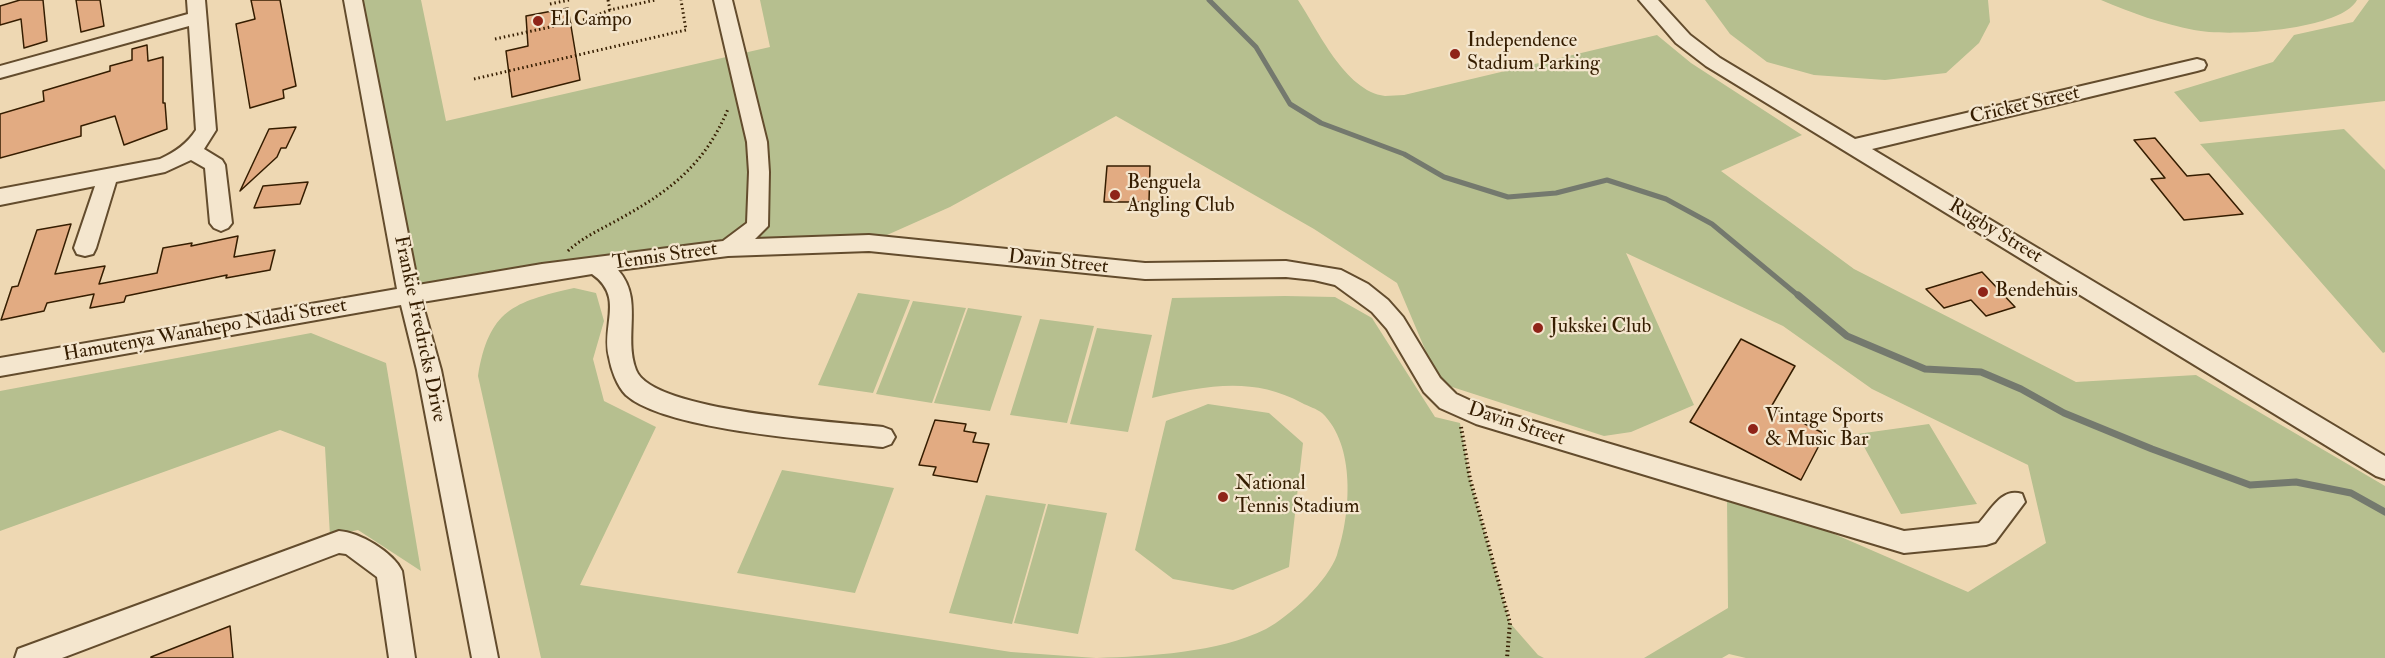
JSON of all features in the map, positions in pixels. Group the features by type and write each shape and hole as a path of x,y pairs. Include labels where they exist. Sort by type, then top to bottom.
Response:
{"street":[{"name":"Frankie Fredricks Drive","path":"353,0 409,295 429,370 485,658"},
{"name":"Tennis Street","path":"409,295 542,272 728,248 756,226 758,142 723,0"},
{"name":"Rugby Street","path":"1648,0 1683,39 1713,62 2385,469"},
{"path":"0,72 197,8 206,130 198,146 165,165 0,197"},
{"name":"Cricket Street","path":"1854,146 2197,65"},
{"path":"192,151 215,165 221,223"},
{"path":"85,248 108,176"},
{"name":"Davin Street","path":"728,248 869,243 1145,271 1286,269 1323,274 1341,278 1380,306 1395,323 1431,385 1448,401 1476,414 1904,542 1986,534 2013,502"},
{"path":"597,266 612,274 621,292 618,347 633,388 653,399 689,412 883,437"},
{"name":"Hamutenya Wanahepo Ndadi Street","path":"0,367 409,295"},
{"path":"28,658 339,542 351,543 389,571 402,658"}],"path":[{"path":"550,4 569,0"},
{"path":"608,0 610,10"},
{"path":"495,39 587,19 610,10 655,0"},
{"path":"474,79 686,30 681,0"},
{"path":"542,272 579,241 683,179 715,142 730,101"},
{"path":"1476,414 1460,423 1470,479 1510,623 1507,658"}],"green space":[{"path":"355,0 421,0 446,121 770,47 760,0 1298,0 1345,71 1371,92 1385,96 1404,95 1657,35 1691,63 1802,135 1721,171 1854,269 2076,382 2196,375 2385,486 2385,658 1746,658 1729,654 1722,658 1644,658 1728,608 1727,498 1795,517 1968,592 2046,543 2028,465 1872,389 1783,326 1626,253 1694,405 1631,432 1604,436 1449,386 1435,373 1397,283 1314,229 1116,116 950,207 869,243 828,243 409,295"},
{"path":"1705,0 1988,0 1990,22 1979,43 1946,73 1885,80 1814,75 1767,62 1730,34"},
{"path":"2101,0 2357,0 2346,10 2329,19 2307,25 2231,33 2194,30 2171,25"},
{"path":"2369,0 2385,0 2385,101 2200,122 2174,92 2273,62 2294,35 2353,22"},
{"path":"2344,129 2385,170 2385,352 2383,353 2200,144"},
{"path":"574,288 596,293 604,321 593,359 604,401 656,427 580,585 1011,652 1096,658 541,658 478,376 489,336 507,312 535,298"},
{"path":"858,293 910,300 873,393 818,385"},
{"path":"1335,297 1372,318 1435,417 1460,423 1470,479 1510,623 1538,655 1544,658 1097,658 1183,652 1247,637 1276,623 1297,607 1317,586 1332,565 1342,538 1348,481 1341,443 1333,427 1322,413 1283,395 1247,386 1210,387 1152,398 1172,298"},
{"path":"913,301 966,308 932,403 876,394"},
{"path":"968,308 1022,316 990,411 934,403"},
{"path":"1040,319 1094,326 1067,423 1010,415"},
{"path":"1097,328 1152,335 1128,432 1070,424"},
{"path":"311,333 386,363 421,571 358,530 330,536 325,447 280,430 0,531 0,391"},
{"name":"National Tennis Stadium","path":"1208,404 1269,413 1303,443 1289,567 1233,590 1173,579 1135,550 1166,421"},
{"path":"1929,424 1977,504 1901,514 1857,434"},
{"path":"782,470 894,488 855,593 737,573"},
{"path":"986,495 1046,504 1012,624 949,613"},
{"path":"1048,504 1107,513 1078,634 1014,623"}],"building":[{"path":"20,0 43,0 47,41 24,48 21,19 0,25 0,6"},
{"path":"76,0 100,0 104,26 81,32"},
{"path":"251,0 280,0 296,86 283,90 284,98 250,108 236,24 255,19"},
{"path":"568,8 580,80 512,97 506,51 528,46 526,16"},
{"path":"147,45 148,61 163,57 163,103 165,103 167,129 124,145 115,116 81,126 81,136 0,158 0,114 44,101 43,91 110,71 110,66 132,60 132,49"},
{"path":"296,127 286,148 281,148 277,157 240,191 269,129"},
{"path":"2155,138 2187,176 2209,174 2243,214 2184,220 2151,179 2165,178 2134,140"},
{"path":"1107,166 1150,166 1149,202 1104,202"},
{"path":"308,182 300,204 254,208 263,186"},
{"path":"71,224 55,274 105,266 99,284 157,273 163,248 192,243 191,246 238,236 234,257 275,250 270,270 226,278 227,275 126,296 124,302 90,308 94,294 47,303 44,311 1,320 12,287 18,286 37,230"},
{"path":"1982,272 2015,307 1986,316 1971,300 1944,308 1926,289"},
{"path":"1741,339 1795,366 1771,407 1825,434 1801,480 1690,422"},
{"path":"935,420 966,424 964,431 976,433 973,442 989,444 977,482 933,475 936,467 919,465"},
{"path":"230,626 233,658 151,658 151,657"}],"waterway":[{"path":"1209,0 1256,47 1290,104 1321,123 1404,154 1444,177 1508,197 1556,193 1607,180 1666,199 1712,224 1800,297"},
{"path":"1798,295 1847,336 1925,369 1981,372 2021,389 2064,413 2152,449 2250,485 2296,482 2351,493 2385,512"}],"place":[{"name":"El Campo","path":"538,21"},
{"name":"Independence Stadium Parking","path":"1455,54"},
{"name":"Benguela Angling Club","path":"1115,195"},
{"name":"Bendehuis","path":"1983,292"},
{"name":"Jukskei Club","path":"1538,328"},
{"name":"Vintage Sports & Music Bar","path":"1753,429"},
{"name":"National Tennis Stadium","path":"1223,497"}]}
